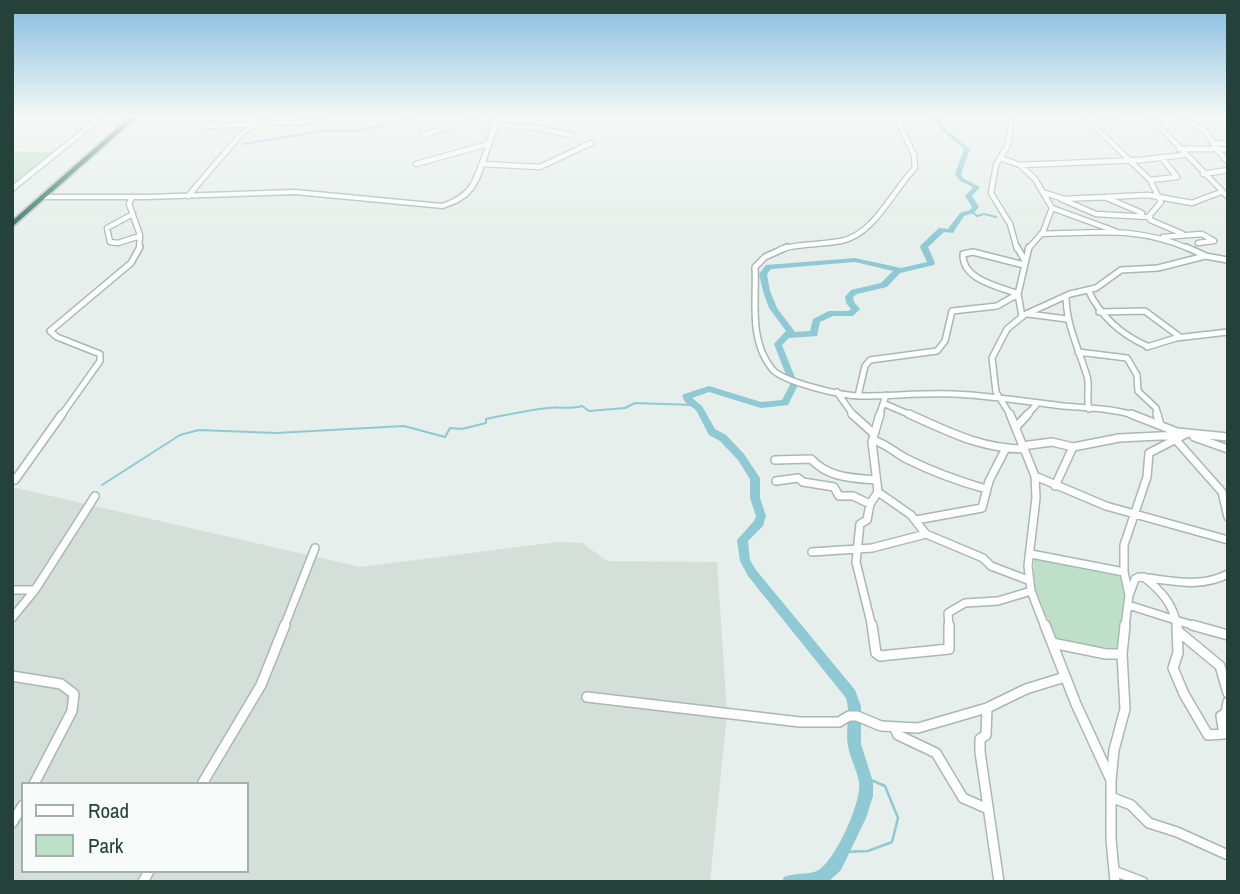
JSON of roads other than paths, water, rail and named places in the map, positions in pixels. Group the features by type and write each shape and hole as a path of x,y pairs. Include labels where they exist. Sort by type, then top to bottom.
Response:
{"highway":[{"path":"12,223 85,159"},
{"path":"12,223 86,159"}],"street":[{"path":"12,189 49,159"},
{"path":"188,196 220,159"},
{"path":"416,164 435,159"},
{"path":"44,197 295,192 443,206 460,200 470,192 484,159"},
{"path":"482,164 540,167 557,159"},
{"path":"914,159 915,168 904,177 862,232 855,237 792,246 759,262 754,273 756,275 753,291 756,300 754,312 758,342 776,375 837,392 886,400 929,393 1132,414 1228,450"},
{"path":"1000,159 991,193 1010,224 1018,251 1025,263"},
{"path":"1002,159 1020,165 1035,178 1052,208 1115,230 1161,237 1205,256 1228,260"},
{"path":"1020,165 1144,159"},
{"path":"1150,180 1177,177 1162,159"},
{"path":"1188,159 1228,198"},
{"path":"1132,160 1150,180 1161,202 1149,217"},
{"path":"1203,174 1228,170"},
{"path":"1044,192 1078,209 1102,216 1149,217"},
{"path":"1060,199 1159,197 1195,203 1221,192"},
{"path":"15,480 101,359 100,354 57,337 50,331 136,258 142,248 129,204 132,197"},
{"path":"1105,197 1183,234"},
{"path":"1024,315 1018,294 1025,263 1031,242 1041,234 1052,208"},
{"path":"133,214 107,228 110,242 118,243 140,236"},
{"path":"1041,234 1106,234 1115,230"},
{"path":"1161,237 1202,234 1214,241 1198,243"},
{"path":"1018,294 971,275 967,272 963,254 973,252 1025,263"},
{"path":"1111,780 1065,677 1031,591 1028,580 1036,498 1035,476 1016,427 996,392 992,358 1004,333 1024,315 1066,296 1088,290 1121,270 1157,268 1205,256"},
{"path":"1088,290 1099,312 1117,331 1147,347 1180,337 1228,332"},
{"path":"858,396 865,366 870,360 937,351 945,341 952,311 997,306 1018,294"},
{"path":"1066,296 1067,319 1081,369 1088,377 1086,397 1089,409"},
{"path":"1099,312 1145,311 1180,337"},
{"path":"1024,315 1067,319"},
{"path":"1078,352 1127,358 1137,374 1138,391 1156,408 1160,425"},
{"path":"837,392 873,437 899,455 943,477 986,489"},
{"path":"886,400 873,437 873,463 878,492 870,504 867,520 862,522 859,528 856,562 877,655 949,649 948,613 951,609 969,601 999,601 1013,594 1031,591"},
{"path":"886,400 957,439 1005,450 1052,442 1073,447 1119,438 1156,438 1187,434 1228,437"},
{"path":"1016,427 1037,404"},
{"path":"1129,595 1124,572 1124,545 1147,477 1149,453 1161,444 1187,434"},
{"path":"1176,440 1222,492 1228,517"},
{"path":"1055,486 1063,474 1073,447"},
{"path":"916,520 982,508 986,502 986,489 1005,450"},
{"path":"775,460 811,459 821,470 841,477 876,480"},
{"path":"1035,476 1133,516 1228,540"},
{"path":"776,481 798,478 803,482 834,487 839,496 853,496 870,504"},
{"path":"878,492 916,520 926,534 983,558 991,566 1028,580"},
{"path":"12,618 36,590 95,496"},
{"path":"812,552 872,548 926,534"},
{"path":"203,782 261,685 315,548"},
{"path":"1031,554 1124,572"},
{"path":"1143,882 1115,876 1111,797 1114,750 1125,709 1122,654 1129,595 1135,579 1144,577 1205,582 1228,574"},
{"path":"1144,577 1167,597 1177,620 1180,657 1174,665 1176,677 1208,735 1224,734 1221,716 1226,713 1228,702"},
{"path":"12,590 36,590"},
{"path":"1128,605 1194,627 1228,635"},
{"path":"1179,632 1220,666 1228,692"},
{"path":"1052,643 1106,654 1122,654"},
{"path":"12,676 61,684 74,694 72,711 35,782"},
{"path":"587,697 787,721 839,722 849,716 857,716 869,719 875,724 925,727 933,722 987,708 1026,689 1065,677"},
{"path":"987,708 986,735 980,739 980,752 987,782 988,809 999,882"},
{"path":"894,727 898,735 936,753 963,798 988,809"},
{"path":"1111,797 1130,805 1149,823 1177,832 1228,855"}],"waterway":[{"path":"787,335 814,334 816,321 832,313 850,314 856,309 850,303 849,297 854,292 884,285 897,271 931,263 924,247 942,230 950,231 962,214 972,212 976,207 968,196 977,187 962,180 958,174 964,159"},
{"path":"972,212 977,216 984,214 996,217"},
{"path":"787,335 791,332 775,311 765,287 763,274 769,267 855,260 901,270"},
{"path":"787,335 778,344 794,385 785,403 761,405 709,389 687,396 688,400 699,408 712,432 723,438 741,457 755,478 755,498 761,516 759,523 742,540 745,561 851,694 855,706 854,745 866,783 866,796 861,813 836,865 821,878 789,882"},
{"path":"102,485 180,435 199,430 276,433 404,426 445,437 450,428 462,429 486,423 486,419 540,409 582,406 589,411 625,408 635,403 693,405"},
{"path":"843,852 868,851 892,842 898,818 885,786 871,780 855,730"}]}
